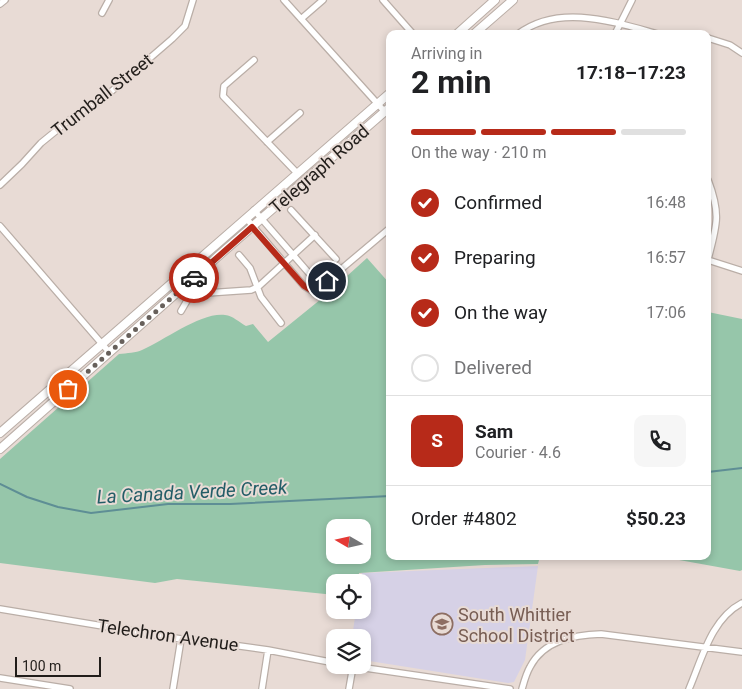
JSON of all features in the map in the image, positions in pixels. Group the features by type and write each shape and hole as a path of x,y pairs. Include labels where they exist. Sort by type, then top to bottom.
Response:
{"main road":[{"path":"461,30 495,0"},
{"path":"479,30 513,0"},
{"name":"Telegraph Road","path":"0,433 386,97"},
{"name":"Telegraph Road","path":"0,449 386,110"}],"street":[{"path":"0,4 5,0"},
{"path":"102,14 109,0"},
{"name":"Trumball Street","path":"0,185 41,143 73,117 106,96 172,39 185,26 193,0"},
{"path":"284,0 378,104 386,108"},
{"path":"301,19 323,0"},
{"path":"383,0 409,30"},
{"path":"617,30 632,0"},
{"path":"525,30 541,21 560,17 592,18 643,30"},
{"path":"711,39 730,45 742,54"},
{"path":"254,60 224,86 223,96 297,173"},
{"path":"267,142 300,113"},
{"path":"711,188 718,216 711,247"},
{"path":"254,210 314,279 314,292"},
{"path":"292,210 336,259"},
{"path":"246,218 304,286 314,292"},
{"path":"0,226 109,352"},
{"path":"314,292 386,231"},
{"path":"181,311 193,294 241,292 257,287 315,235"},
{"path":"239,255 250,268 261,297 281,322"},
{"path":"711,260 742,271"},
{"path":"689,689 715,627 734,608 742,604"},
{"name":"Telechron Avenue","path":"0,609 181,639 268,650 326,661"},
{"path":"522,689 530,666 542,651 560,640 579,635 601,634 707,646 742,652"},
{"path":"174,689 181,639"},
{"path":"262,689 268,650"},
{"path":"371,669 510,689"},
{"path":"349,689 352,674"},
{"path":"0,678 70,689"}],"shaded area":[{"name":"South Whittier School District","path":"538,566 525,660 514,682 508,683 371,661 371,629 353,629 355,619 371,619 371,574 362,573"}],"green space":[{"path":"367,258 386,279 386,560 539,560 538,564 485,565 359,574 326,574 326,594 177,579 155,583 0,563 0,459 119,354 140,351 194,322 215,315 228,316 246,326 253,324 268,342 326,295"},
{"path":"711,313 742,319 742,570 679,560 711,560"}],"waterway":[{"name":"La Canada Verde Creek","path":"711,472 742,468"},
{"name":"La Canada Verde Creek","path":"0,484 27,497 58,507 91,513 168,504 230,504 386,496"}],"way so far":[{"path":"68,389 194,278"}],"place":[{"name":"South Whittier School District","path":"442,624"}],"route":[{"path":"194,278 252,227 304,286 314,292 327,281"}]}
